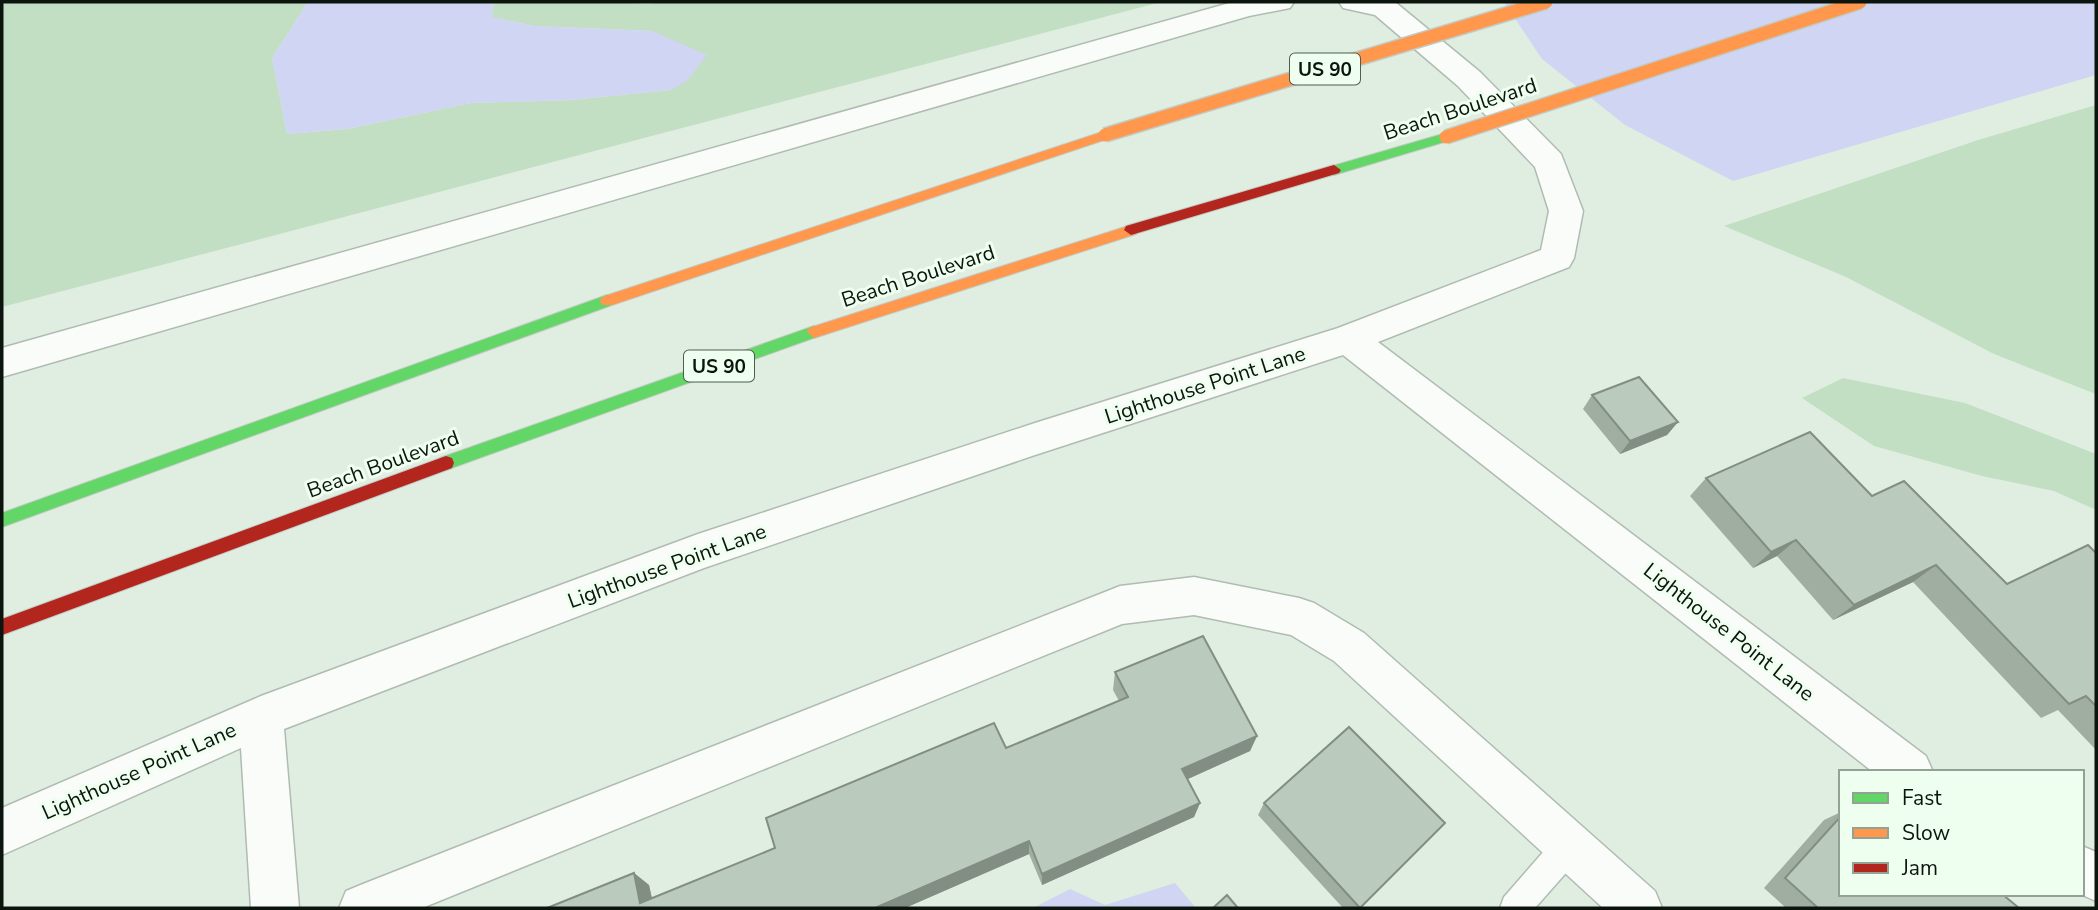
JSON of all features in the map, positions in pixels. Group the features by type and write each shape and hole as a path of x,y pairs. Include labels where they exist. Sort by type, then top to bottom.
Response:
{"highway":[{"name":"US 90","path":"2,520 583,309 1105,135 1546,2"},
{"name":"Beach Boulevard","path":"2,627 512,439 784,343 1019,264 1446,137 1860,2"}],"street":[{"path":"2,363 1234,11 1280,2"},
{"name":"Lighthouse Point Lane","path":"2,832 261,717 698,552 1035,439 1348,339 1452,301 1557,258 1566,211 1550,162 1469,79 1384,7 1353,2"},
{"name":"Lighthouse Point Lane","path":"1348,339 1907,770"},
{"path":"363,908 1119,604 1194,596 1299,617 1349,647 1638,908"},
{"path":"261,717 275,908"}],"lane":[{"path":"1515,908 1569,846"}],"green space":[{"path":"2,2 308,2 272,58 287,134 347,129 471,103 570,100 671,90 652,31 534,26 491,17 494,2 1161,2 2,307"},
{"path":"2096,105 2096,394 1994,354 1846,277 1724,226 1978,140"},
{"path":"1843,378 1965,403 2096,454 2096,510 2054,491 1982,476 1874,446 1802,398"}],"water":[{"path":"308,2 494,2 492,17 534,26 652,31 707,55 687,81 671,90 570,100 471,103 347,129 287,134 272,58"},
{"path":"1504,2 2096,2 2096,75 1733,181 1625,125 1542,59"},
{"path":"1175,883 1196,908 1033,908 1070,889 1105,905"}],"building":[{"path":"1639,377 1678,422 1630,441 1592,395"},
{"path":"1810,432 1872,496 1904,481 2007,584 2088,545 2096,553 2096,706 2086,696 2069,704 1936,565 1854,605 1796,540 1771,552 1706,478"},
{"path":"1203,636 1257,736 1182,769 1200,803 1042,874 1029,841 875,908 547,908 634,873 640,903 775,848 766,818 994,723 1006,748 1128,697 1115,672"},
{"path":"1349,727 1445,823 1360,908 1264,803"},
{"path":"1839,818 1839,896 2004,896 2019,908 1818,908 1785,878"},
{"path":"1227,895 1238,908 1213,908"}],"traffic: fast":[{"path":"1334,170 1446,137"},
{"path":"2,520 607,301"},
{"path":"446,463 814,332"}],"traffic: slow":[{"path":"1105,135 1546,2"},
{"path":"1446,137 1860,2"},
{"path":"607,301 1105,135"},
{"path":"814,332 1131,230"}],"traffic: jam":[{"path":"1131,230 1334,170"},
{"path":"2,627 446,463"}]}
